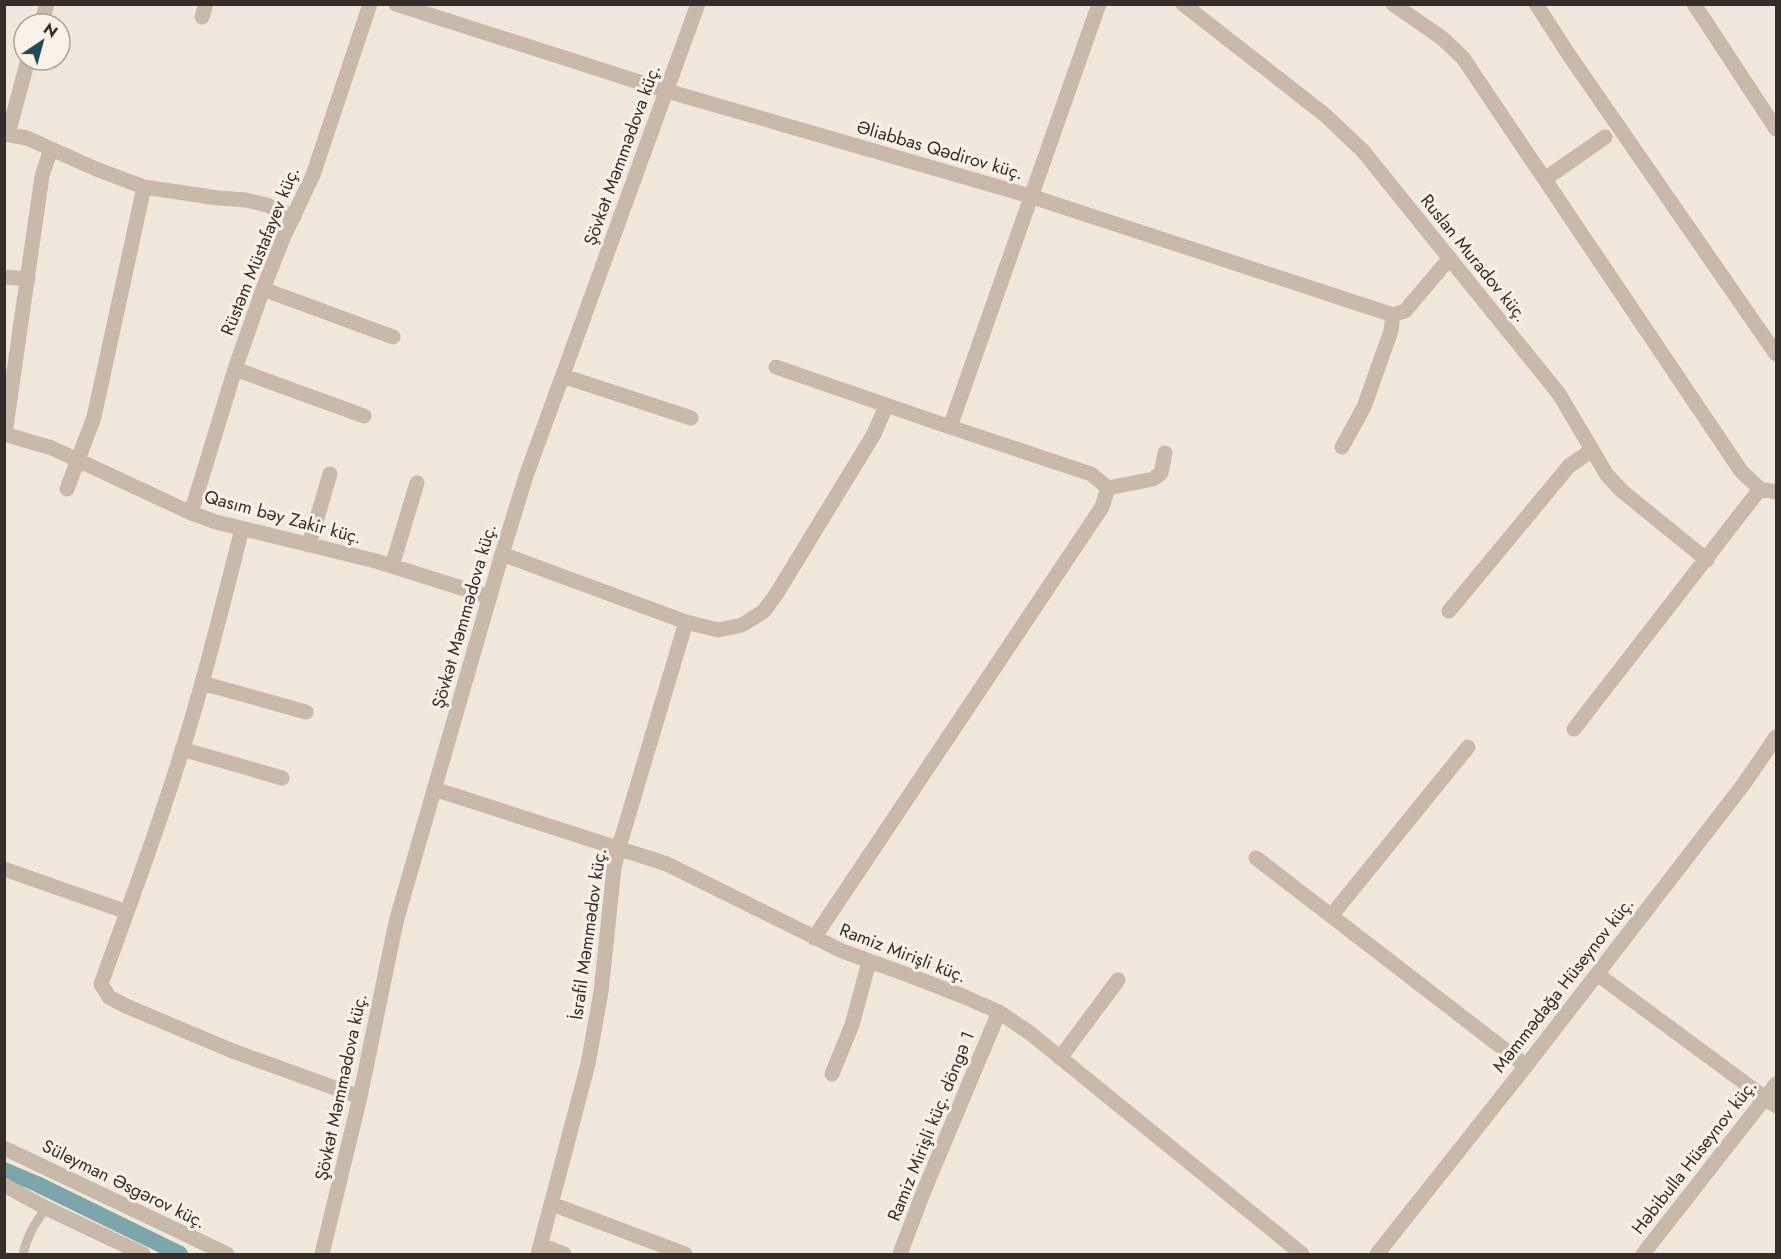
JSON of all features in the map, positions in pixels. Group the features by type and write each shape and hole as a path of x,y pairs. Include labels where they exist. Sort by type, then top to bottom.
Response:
{"street":[{"name":"Rüstəm Müstafayev küç.","path":"191,513 235,369 263,289 284,236 313,175 370,4"},
{"name":"Əliabbas Qədirov küç.","path":"396,4 667,91 1030,196 1393,315"},
{"name":"Şövkət Məmmədova küç.","path":"322,1254 360,1097 396,922 502,554 526,476 698,4"},
{"path":"950,427 1099,4"},
{"name":"Ruslan Muradov küç.","path":"1183,4 1325,115 1377,167 1559,394 1607,475 1622,491 1707,560"},
{"path":"1394,4 1442,38 1463,58 1741,471 1760,489 1776,492"},
{"path":"1536,4 1776,354"},
{"path":"1694,4 1776,129"},
{"path":"24,72 6,134 27,138 96,169 144,187 246,200 267,205 294,217"},
{"path":"1545,178 1605,137"},
{"path":"5,434 42,176 51,149"},
{"path":"67,489 94,417 144,187"},
{"path":"1342,447 1364,407 1391,331 1393,315 1405,311 1449,259"},
{"path":"4,277 28,279"},
{"path":"263,289 393,337"},
{"path":"776,367 1091,474 1108,488"},
{"path":"235,369 364,416"},
{"path":"563,376 691,418"},
{"path":"502,554 686,622 718,630 742,625 764,611 777,593 874,434 886,406"},
{"name":"Qasım bəy Zakir küç.","path":"5,434 79,459 191,513 242,529 392,566 490,597"},
{"path":"1449,611 1569,466 1592,450"},
{"path":"1108,488 1153,479 1161,473 1165,453"},
{"path":"309,545 330,474"},
{"path":"392,566 417,483"},
{"path":"814,938 1102,507 1108,488"},
{"path":"1574,729 1760,489"},
{"path":"242,529 202,683 182,749 101,984 109,997 126,1006 235,1052 360,1097"},
{"name":"İsrafil Məmmədov küç.","path":"540,1250 588,1064 601,992 614,868 686,622"},
{"path":"202,683 306,712"},
{"name":"Məmmədağa Hüseynov küç.","path":"1377,1254 1526,1066 1743,785 1776,737"},
{"path":"1331,916 1467,747"},
{"path":"182,749 282,778"},
{"name":"Ramiz Mirişli küç.","path":"434,789 667,864 869,963 911,976 999,1012 1030,1033 1302,1254"},
{"path":"1256,858 1526,1066"},
{"path":"4,869 127,912"},
{"path":"832,1074 852,1025 869,963"},
{"path":"1597,974 1771,1102"},
{"path":"1060,1058 1118,980"},
{"name":"Ramiz Mirişli küç. döngə 1","path":"900,1254 923,1193 999,1012"},
{"name":"Həbibulla Hüseynov küç.","path":"1643,1254 1771,1102 1776,1084"},
{"name":"Süleyman Əsgərov küç.","path":"4,1148 227,1254"},
{"path":"4,1185 46,1208 143,1254"},
{"path":"552,1204 686,1254"},
{"path":"540,1250 564,1254"}],"lane":[{"path":"23,1254 33,1225 46,1208"}],"waterway":[{"path":"4,1170 180,1254"}]}
